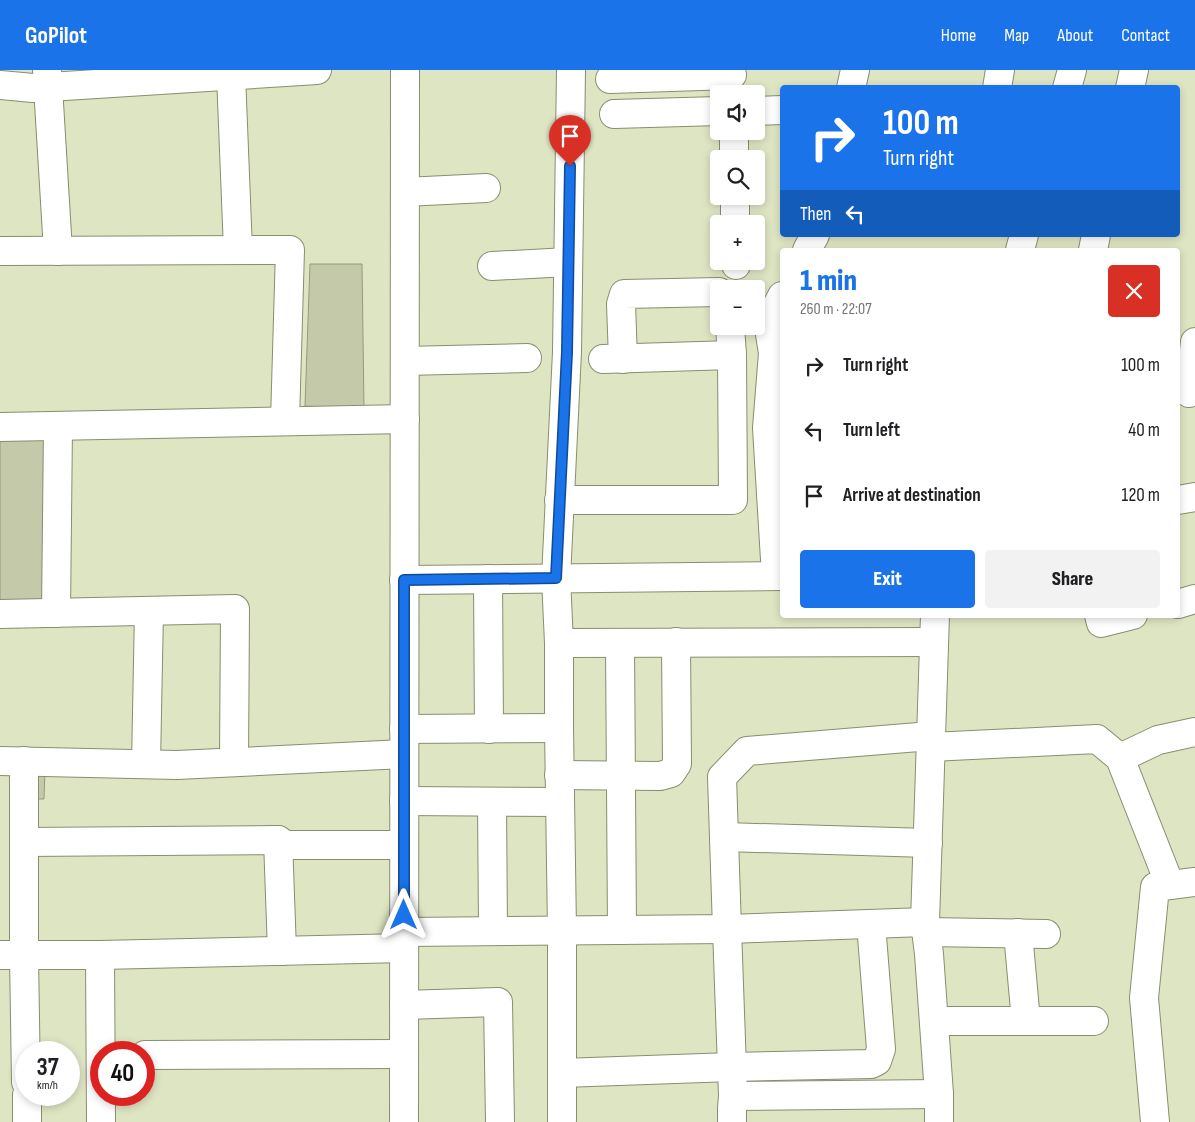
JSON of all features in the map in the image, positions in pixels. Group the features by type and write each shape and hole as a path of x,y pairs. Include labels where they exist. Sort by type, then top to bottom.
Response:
{"street":[{"path":"0,85 33,88 47,78 231,75 307,70"},
{"path":"404,1122 405,70"},
{"path":"562,1120 559,643 556,578 567,352 571,70"},
{"path":"852,85 855,70"},
{"path":"997,85 1000,70"},
{"path":"1068,85 1072,70"},
{"path":"1131,85 1134,70"},
{"path":"231,75 238,250"},
{"path":"47,78 58,251"},
{"path":"610,80 732,80"},
{"path":"765,111 780,110"},
{"path":"614,114 710,111"},
{"path":"405,192 486,188"},
{"path":"0,250 290,250 285,421"},
{"path":"492,266 568,262"},
{"path":"710,292 624,294 613,359 732,355"},
{"path":"404,580 779,576 776,461 767,428 775,408 777,362 773,353 768,322 780,303"},
{"path":"559,500 734,500 731,335"},
{"path":"1189,393 1195,342"},
{"path":"405,361 527,358"},
{"path":"0,427 405,419"},
{"path":"56,613 58,426"},
{"path":"1180,500 1195,497"},
{"path":"488,579 489,729"},
{"path":"1180,603 1195,599"},
{"path":"0,614 235,609 234,762"},
{"path":"146,764 149,611"},
{"path":"935,618 926,927 939,1094 939,1122"},
{"path":"1100,618 1101,623 1121,618"},
{"path":"559,775 660,776 671,773 677,764 676,642"},
{"path":"559,643 934,642"},
{"path":"620,643 622,930"},
{"path":"21,1041 12,955 24,842 12,761 177,765 234,762 404,742 489,729 559,728"},
{"path":"1120,758 1158,740 1195,732"},
{"path":"939,1094 732,1109 722,777 747,751 931,741 1097,739 1120,758 1182,884 1155,888 1144,998 1155,1122"},
{"path":"404,801 560,802"},
{"path":"492,802 493,931"},
{"path":"724,837 928,843"},
{"path":"24,842 278,840 286,845 404,845"},
{"path":"278,840 282,951"},
{"path":"12,955 282,951 493,931 727,930 871,924 1046,934"},
{"path":"562,1073 871,1064 877,1061 881,1050 871,924"},
{"path":"1018,933 1026,1020"},
{"path":"100,955 101,1122"},
{"path":"404,1005 498,1002 500,1122"},
{"path":"934,1021 1094,1021"},
{"path":"155,1055 404,1054"},
{"path":"26,1106 27,1122"}],"building":[{"path":"310,264 362,264 364,409 305,406"},
{"path":"49,435 47,608 0,606 0,438"},
{"path":"45,769 44,799 29,799 29,770"}],"route":[{"path":"404,915 404,580 556,578 567,352 570,166"}]}
